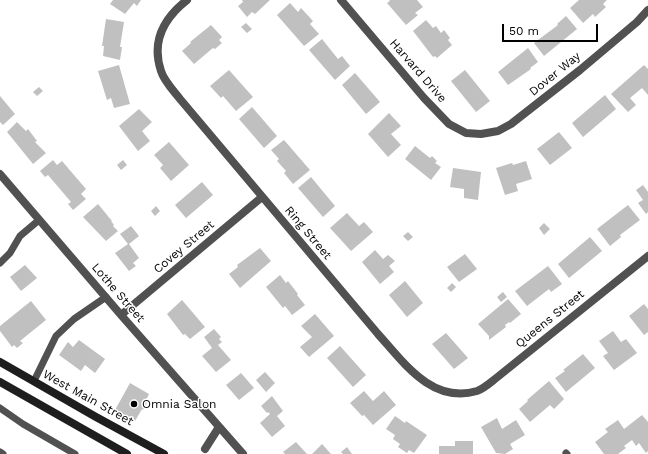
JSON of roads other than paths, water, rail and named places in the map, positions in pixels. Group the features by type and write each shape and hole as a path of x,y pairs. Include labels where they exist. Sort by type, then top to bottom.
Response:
{"main road":[{"name":"West Main Street","path":"0,362 164,454"},
{"path":"0,382 127,454"}],"street":[{"name":"Ring Street","path":"186,0 177,8 167,21 161,32 158,44 161,71 169,84 262,197 378,334 408,367 422,380 438,390 447,393 463,393"},
{"name":"Harvard Drive","path":"341,0 424,98 449,124 466,133 481,134 491,132"},
{"name":"Dover Way","path":"491,132 498,131 511,124 580,70 637,22 648,10"},
{"name":"Lothe Street","path":"0,174 120,315 243,454"},
{"name":"Covey Street","path":"120,315 262,197"},
{"name":"Queens Street","path":"463,393 478,390 495,379 648,256"},
{"path":"205,449 219,427"}],"lane":[{"path":"0,263 10,253 20,236 40,220"},
{"path":"34,381 56,336 74,319 106,297"},
{"path":"0,408 23,424 74,454"}],"place":[{"name":"Omnia Salon","path":"134,404"}]}
